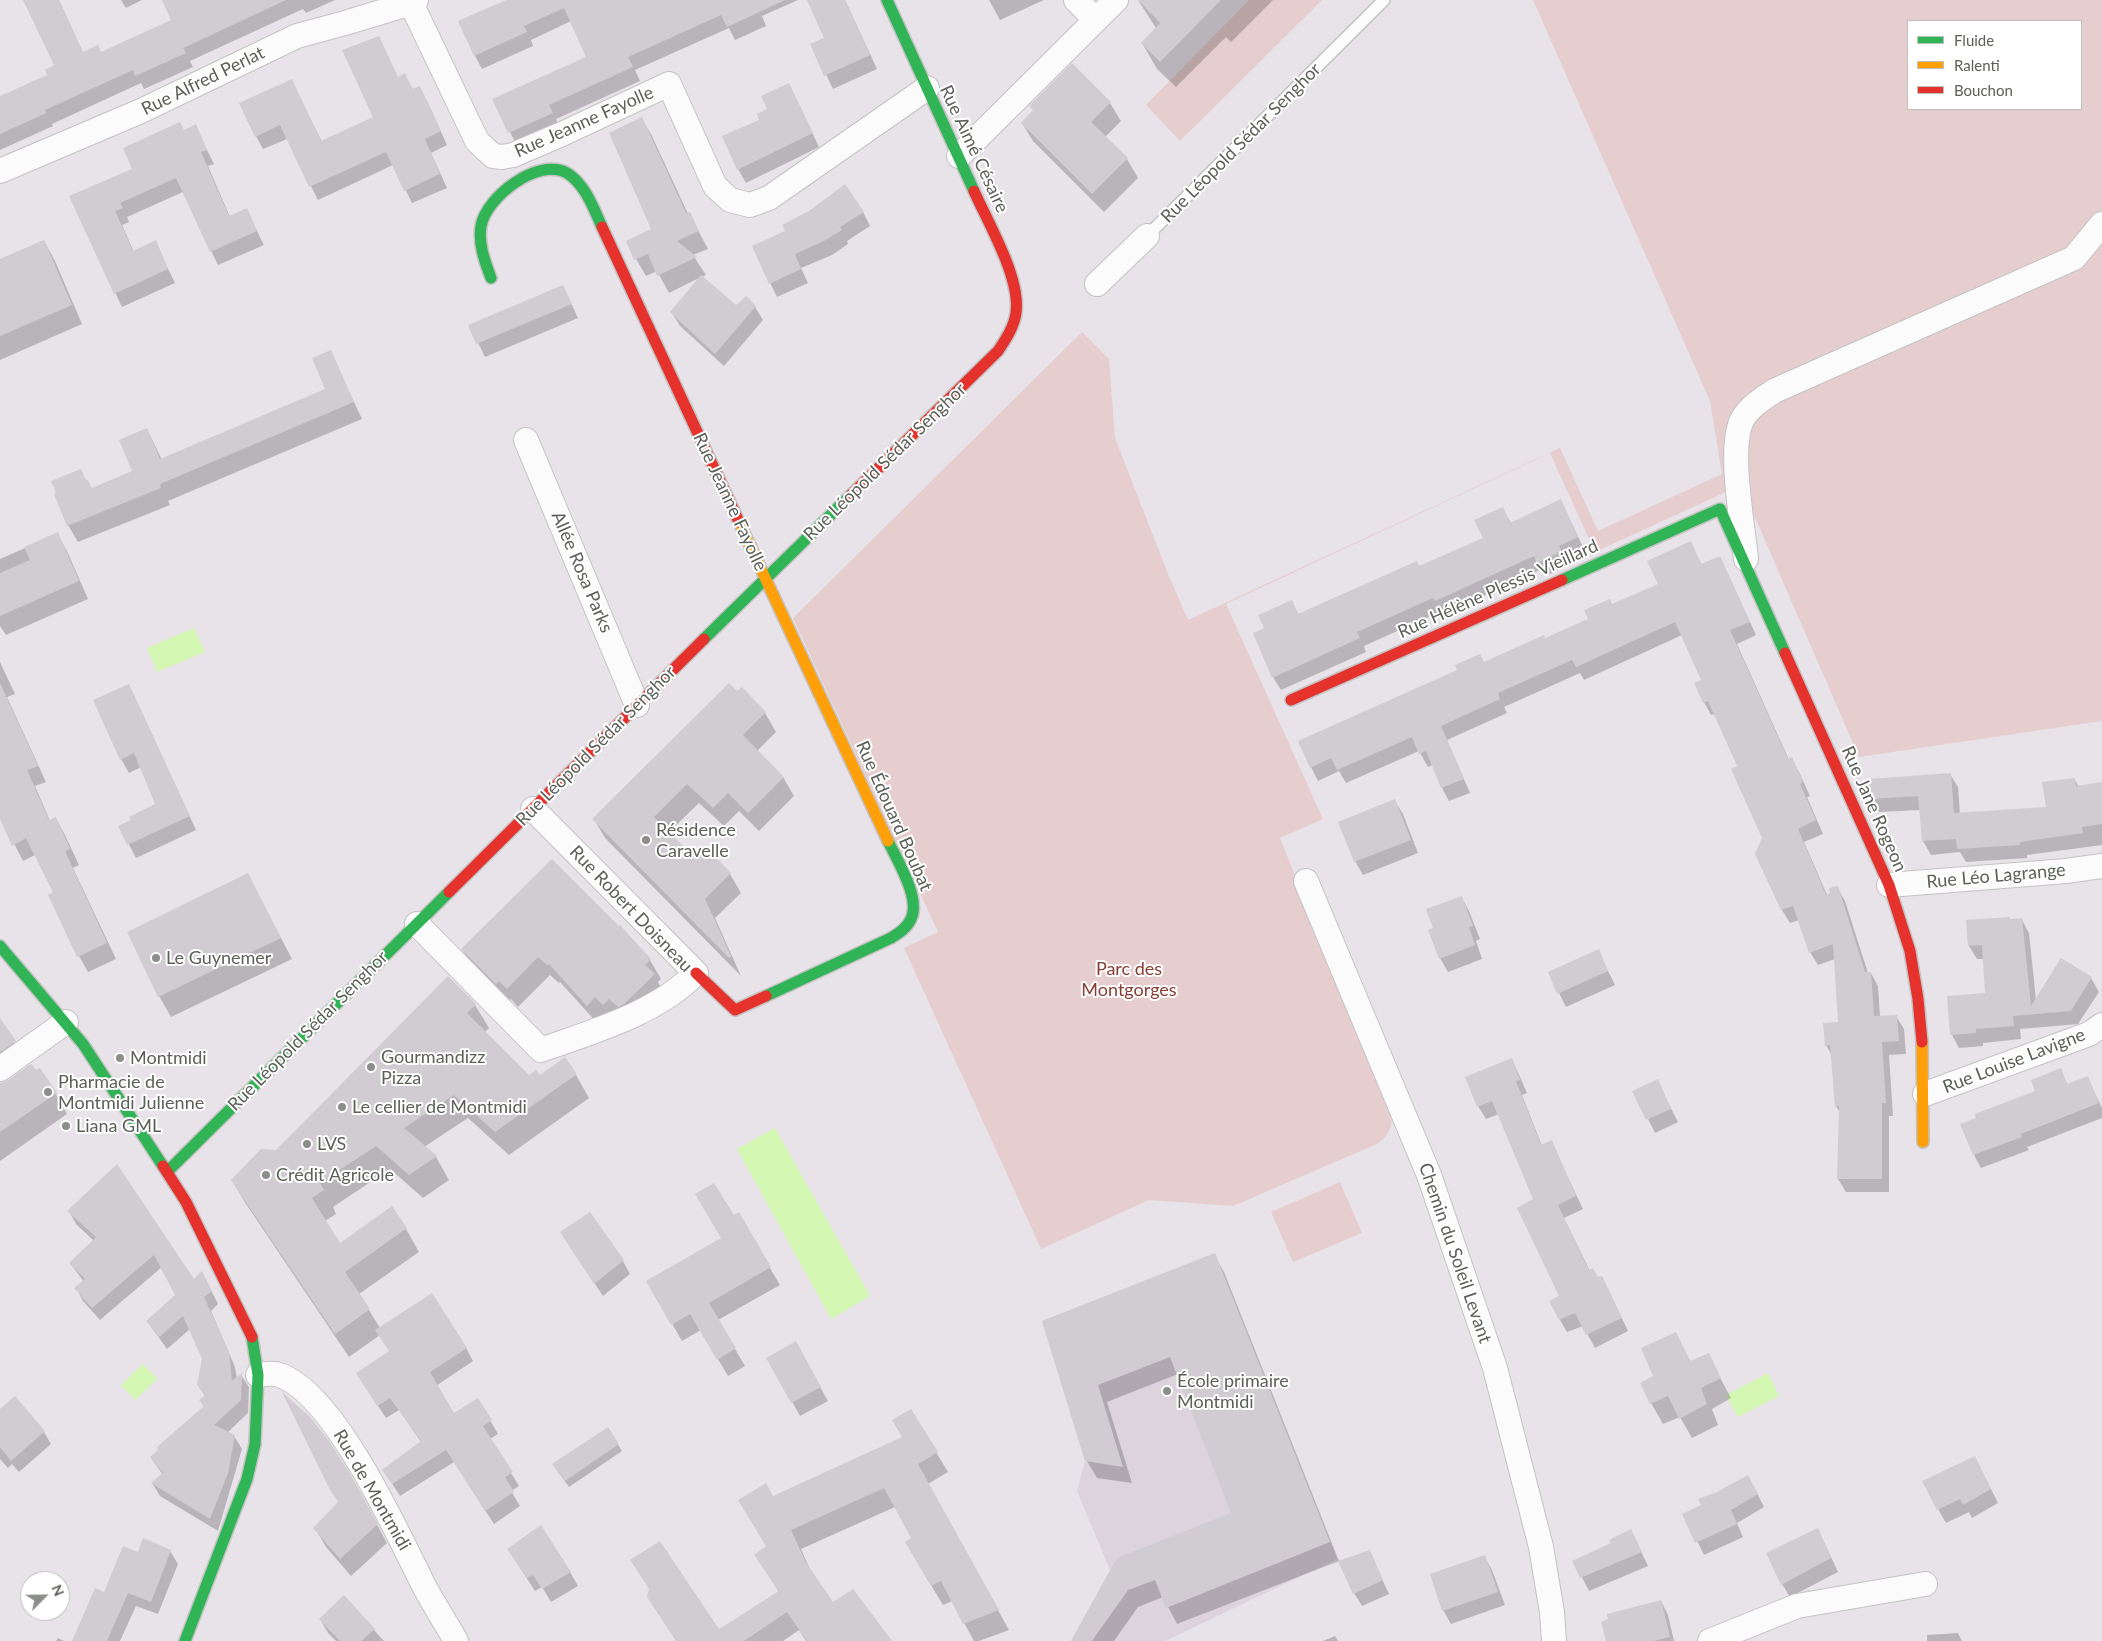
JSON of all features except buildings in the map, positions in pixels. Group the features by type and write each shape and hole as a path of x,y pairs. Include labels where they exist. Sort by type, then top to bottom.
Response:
{"street":[{"name":"Rue Aimé Césaire","path":"888,0 1010,271 1016,294 1017,315"},
{"path":"1076,0 1096,20"},
{"path":"959,156 1116,0"},
{"name":"Rue Jeanne Fayolle","path":"413,1 477,141 493,156 512,155 562,134 668,84 715,186 730,200 750,205 769,198 927,88"},
{"name":"Rue Alfred Perlat","path":"0,171 142,111 297,36 413,1"},
{"name":"Rue Jeanne Fayolle","path":"491,278 480,241 483,220 493,201 500,194 542,170 565,172 588,197 766,578"},
{"path":"1748,570 1736,460 1736,438 1743,419 1754,406 1774,392 2074,258 2102,224"},
{"name":"Rue Léopold Sédar Senghor","path":"1097,284 1148,236"},
{"name":"Rue Léopold Sédar Senghor","path":"167,1172 637,705 998,351 1010,334 1017,315"},
{"name":"Allée Rosa Parks","path":"526,440 637,705"},
{"name":"Rue Jane Rogeon","path":"1720,509 1889,885 1909,950 1922,1018 1925,1094 1923,1142"},
{"name":"Rue Hélène Plessis Vieillard","path":"1291,700 1720,509"},
{"name":"Rue Édouard Boubat","path":"696,973 735,1010 891,938 904,930 912,921 915,908 912,893 766,578"},
{"name":"Rue Robert Doisneau","path":"417,924 541,1050 637,1013 682,987 696,973 533,809"},
{"name":"Rue Léo Lagrange","path":"1889,885 2066,871 2102,866"},
{"name":"Chemin du Soleil Levant","path":"1306,880 1429,1175 1494,1368 1541,1547 1552,1612 1554,1641"},
{"path":"0,946 20,972 66,1022 83,1044 167,1172 186,1202 252,1338 258,1375 254,1444 247,1478 184,1641"},
{"path":"0,1069 66,1022"},
{"name":"Rue Louise Lavigne","path":"1925,1094 2089,1034 2102,1025"},
{"name":"Rue de Montmidi","path":"258,1375 275,1374 300,1388 324,1411 339,1429 383,1505 423,1584 456,1641"},
{"path":"1710,1641 1797,1606 1925,1584"}],"lane":[{"name":"Rue Léopold Sédar Senghor","path":"1148,236 1384,0"}],"shaded area":[{"path":"194,628 205,652 157,672 147,648"},
{"path":"775,1128 870,1296 831,1319 737,1149"},
{"name":"École primaire Montmidi","path":"1215,1253 1337,1559 1165,1641 1071,1641 1110,1570 1077,1491 1085,1461 1042,1321"},
{"path":"143,1364 157,1379 135,1400 121,1385"},
{"path":"1768,1373 1779,1396 1738,1417 1726,1395"}],"green space":[{"path":"1249,0 1322,0 1180,141 1146,105"},
{"name":"Parc des Montgorges","path":"1533,0 2102,0 2102,721 1859,757 1741,485 1595,552 1550,453 1226,604 1323,819 1280,838 1392,1117 1391,1126 1384,1138 1377,1144 1233,1206 1149,1200 1041,1249 904,948 938,932 793,618 1082,332 1109,359 1115,438 1188,620 1560,448 1598,531 1722,474 1710,401"},
{"path":"1340,1182 1362,1233 1293,1262 1271,1212"}],"traffic: fast":[{"path":"887,0 974,191"},
{"path":"491,278 486,266 480,239 481,226 492,203 503,192 528,175 542,170 555,169 567,173 584,190 602,227"},
{"path":"704,639 851,495"},
{"path":"1562,580 1720,509 1785,653"},
{"path":"766,996 891,938 907,925 911,919 913,901 907,879 888,841"},
{"path":"167,1172 449,892"},
{"path":"0,946 83,1044 163,1166"},
{"path":"185,1641 247,1479 255,1444 258,1375 252,1337"}],"traffic: slow":[{"path":"739,522 888,841"},
{"path":"1922,1042 1923,1142"}],"traffic: jam":[{"path":"851,495 998,351 1012,328 1016,313 1014,284 1009,267 974,191"},
{"path":"602,227 739,522"},
{"path":"1291,700 1562,580"},
{"path":"449,892 704,639"},
{"path":"1785,653 1889,885 1910,951 1918,999 1922,1042"},
{"path":"696,973 735,1010 766,996"},
{"path":"163,1166 186,1202 252,1337"}],"place":[{"name":"Résidence Caravelle","path":"646,840"},
{"name":"Le Guynemer","path":"156,958"},
{"name":"Montmidi","path":"120,1058"},
{"name":"Gourmandizz Pizza","path":"371,1067"},
{"name":"Pharmacie de Montmidi Julienne","path":"48,1092"},
{"name":"Le cellier de Montmidi","path":"342,1107"},
{"name":"Liana GML","path":"66,1126"},
{"name":"LVS","path":"307,1144"},
{"name":"Crédit Agricole","path":"266,1175"},
{"name":"École primaire Montmidi","path":"1167,1391"}]}
